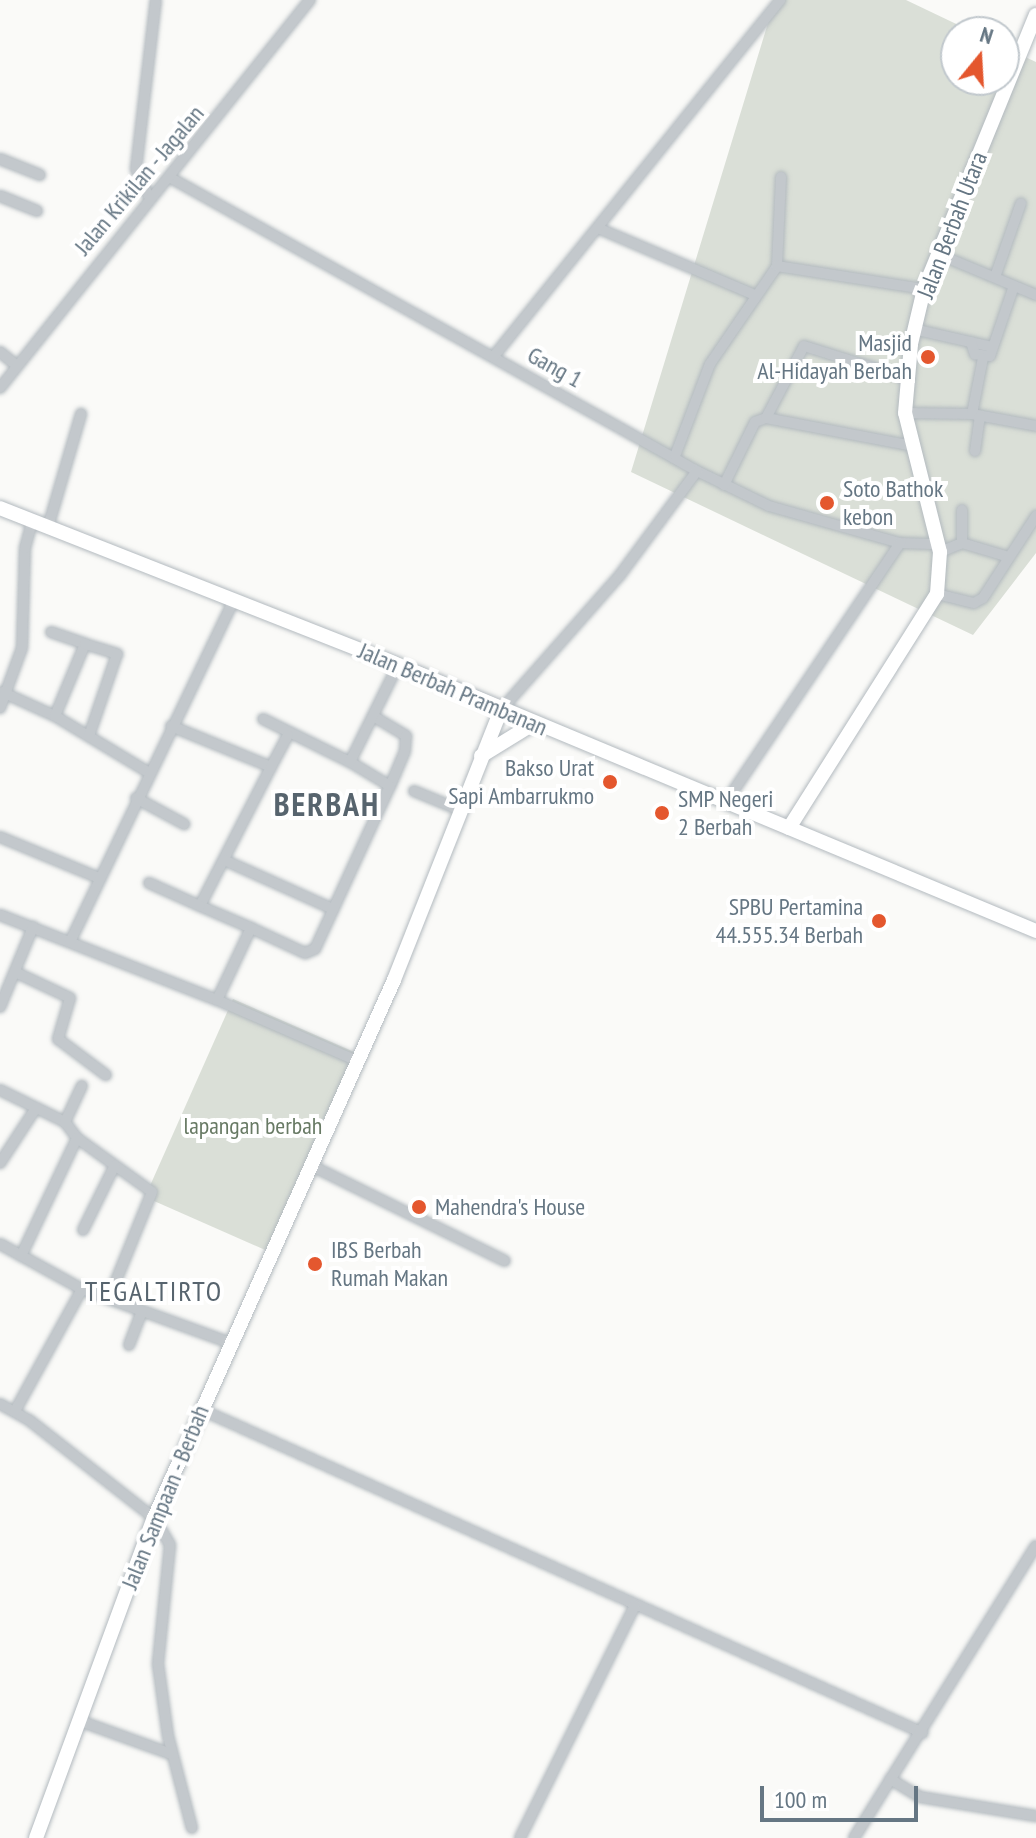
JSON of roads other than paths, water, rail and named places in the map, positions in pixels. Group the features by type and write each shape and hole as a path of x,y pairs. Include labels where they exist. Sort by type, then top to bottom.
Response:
{"main road":[{"name":"Jalan Berbah Utara","path":"789,828 937,594 939,548 905,413 913,329 924,289 1034,26"},
{"name":"Jalan Berbah Prambanan","path":"0,508 398,665 533,724 1036,931"},
{"name":"Jalan Sampaan - Berbah","path":"36,1838 152,1522 357,1061 501,710"},
{"path":"481,757 533,724"}],"street":[{"path":"150,199 136,169 156,0"},
{"name":"Jalan Krikilan - Jagalan","path":"0,388 310,0"},
{"path":"494,356 780,0"},
{"path":"0,159 40,175"},
{"name":"Gang 1","path":"169,177 724,485 794,515 900,543 939,548"},
{"path":"675,456 710,364 777,266 781,177"},
{"path":"0,196 37,211"},
{"path":"995,277 1021,203"},
{"path":"600,229 755,295"},
{"path":"938,254 1036,295"},
{"path":"777,266 924,289"},
{"path":"971,342 972,351 983,358 990,356 1014,286"},
{"path":"913,329 992,347"},
{"path":"766,418 804,346 906,378"},
{"path":"0,352 17,366"},
{"path":"975,451 983,358"},
{"path":"905,413 976,415 1036,426"},
{"path":"48,527 81,414"},
{"path":"724,485 755,422 766,418 913,446"},
{"path":"501,710 620,575 697,471"},
{"path":"962,510 962,543"},
{"path":"937,594 979,601 1036,516"},
{"path":"0,708 3,692 22,648 25,548 32,521"},
{"path":"726,802 900,543"},
{"path":"939,548 962,543 1009,557"},
{"path":"70,942 148,772 234,599"},
{"path":"51,632 119,657 89,736"},
{"path":"55,716 85,644"},
{"path":"350,762 398,665"},
{"path":"3,692 55,716 148,772"},
{"path":"149,883 309,953 333,909 405,751 406,736 373,716"},
{"path":"263,719 288,735 350,762 390,786"},
{"path":"171,726 271,767"},
{"path":"200,906 288,735"},
{"path":"414,791 460,810"},
{"path":"136,798 184,824"},
{"path":"0,837 99,878"},
{"path":"224,860 333,909"},
{"path":"0,915 217,1000 357,1061"},
{"path":"0,1007 33,927"},
{"path":"217,1000 251,928"},
{"path":"15,972 70,998 58,1039 106,1075"},
{"path":"65,1122 82,1086"},
{"path":"0,1090 65,1122 77,1138 147,1185 152,1200 109,1298"},
{"path":"0,1163 36,1108"},
{"path":"21,1256 77,1138"},
{"path":"83,1230 115,1165"},
{"path":"310,1165 505,1261"},
{"path":"0,1244 82,1289 230,1343"},
{"path":"15,1411 82,1289"},
{"path":"129,1345 142,1311"},
{"path":"0,1404 15,1411 152,1522 170,1545 157,1655 171,1754 192,1828"},
{"path":"200,1409 923,1733"},
{"path":"854,1838 923,1733 1036,1546"},
{"path":"520,1838 635,1605"},
{"path":"80,1721 171,1754"},
{"path":"890,1779 909,1793 1036,1816"}],"place":[{"name":"Masjid Al-Hidayah Berbah","path":"928,357"},
{"name":"Soto Bathok kebon","path":"827,503"},
{"name":"Bakso Urat Sapi Ambarrukmo","path":"610,782"},
{"name":"SMP Negeri 2 Berbah","path":"662,813"},
{"name":"SPBU Pertamina 44.555.34 Berbah","path":"879,921"},
{"name":"Mahendra's House","path":"419,1207"},
{"name":"IBS Berbah Rumah Makan","path":"315,1264"}],"district":[{"name":"BERBAH","path":"327,804"},
{"name":"TEGALTIRTO","path":"154,1291"}],"park label":[{"name":"lapangan berbah","path":"253,1126"}]}
